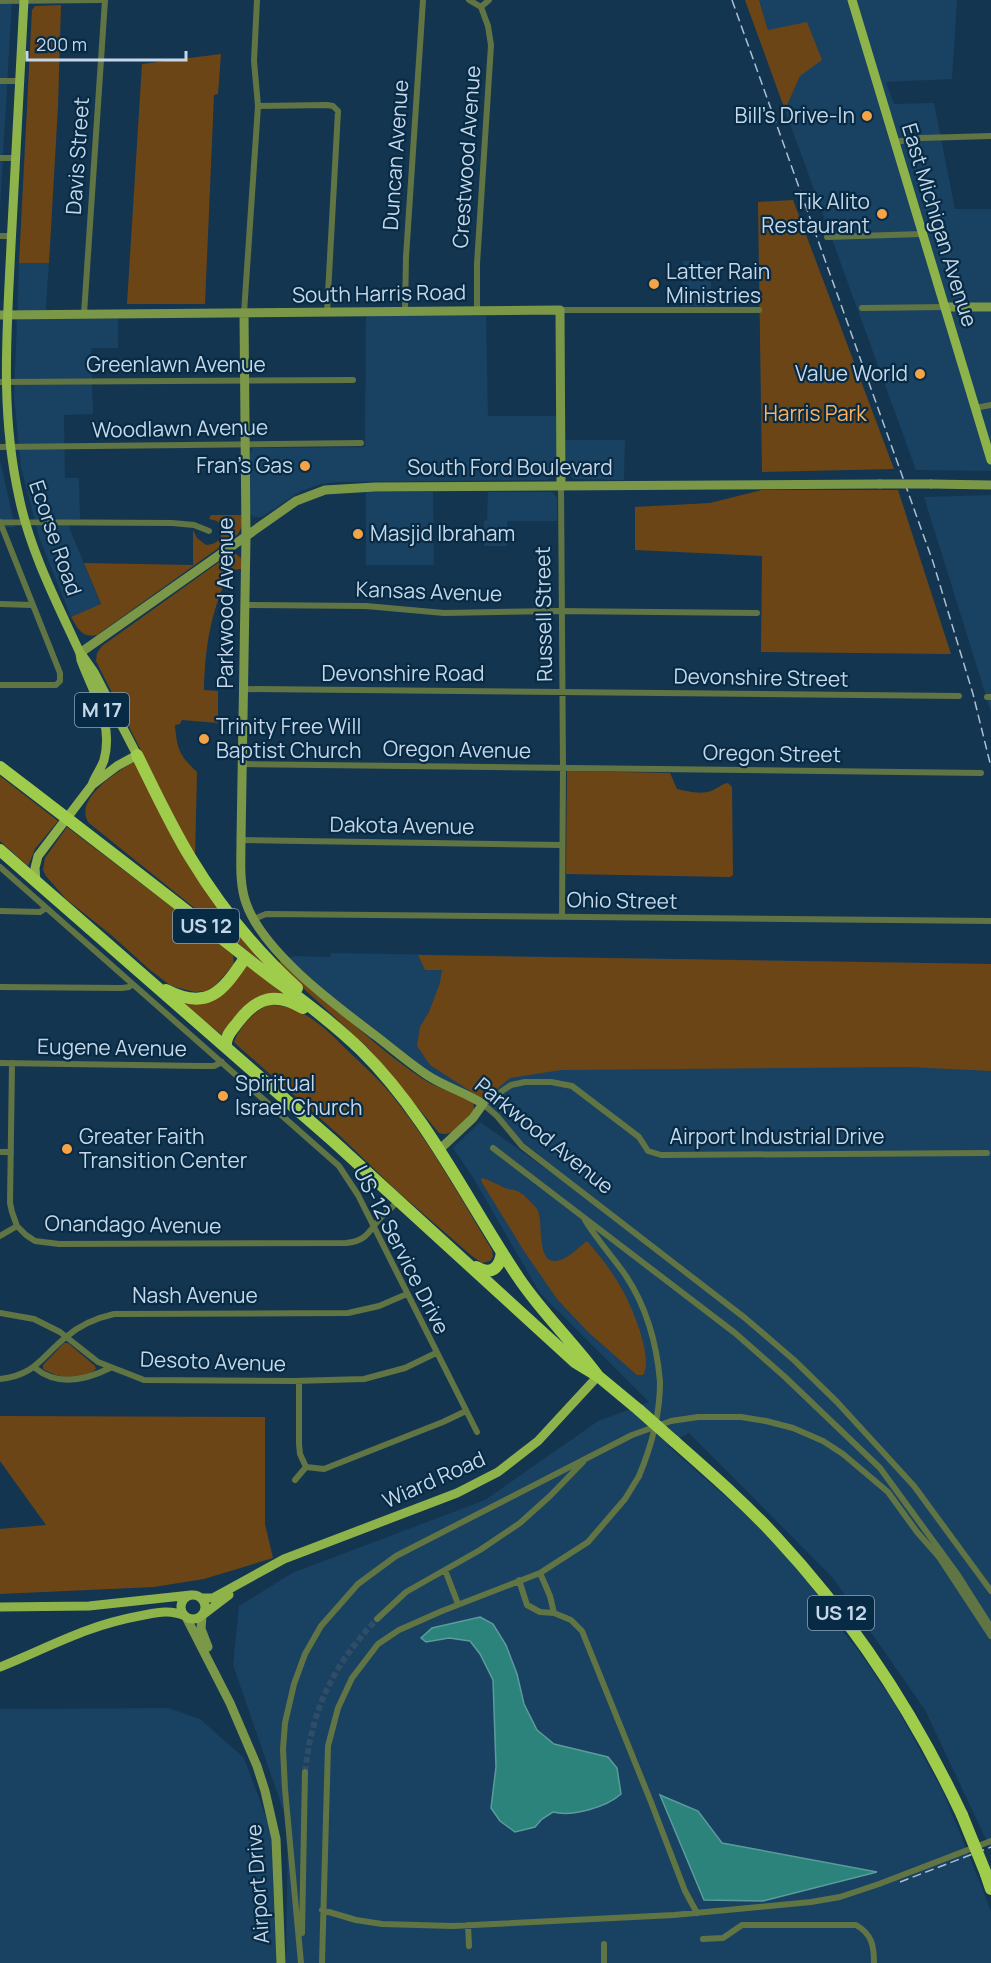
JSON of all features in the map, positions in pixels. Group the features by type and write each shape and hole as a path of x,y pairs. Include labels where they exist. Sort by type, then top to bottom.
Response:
{"highway":[{"path":"136,755 189,856 217,899 254,946 345,1035"},
{"name":"US 12","path":"0,767 345,1035 385,1077 439,1150 530,1294 598,1376"},
{"name":"US 12","path":"0,850 399,1200 575,1362 598,1376 639,1410 737,1497 776,1537 839,1611 891,1684 917,1727 962,1815 991,1889"},
{"path":"152,982 182,996 210,997 226,985 245,958"},
{"path":"226,1047 227,1036 245,1013 251,1006 266,999 280,999 292,1003 345,1035"},
{"path":"468,1262 480,1270 489,1271 499,1265 502,1252"}],"main road":[{"name":"Ecorse Road","path":"24,0 12,236 4,315 5,447 19,500 38,557 104,714 107,733 105,758 91,786 38,856 35,868 36,881"},
{"name":"East Michigan Avenue","path":"852,0 991,460"},
{"name":"Ecorse Road","path":"80,653 94,672 136,755 91,786"},
{"name":"Wiard Road","path":"202,1598 213,1598 284,1559 457,1493 498,1472 538,1441 598,1376"},
{"name":"Wiard Road","path":"203,1615 257,1573"},
{"path":"185,1617 181,1605 184,1599 191,1595"},
{"path":"0,1607 88,1605 191,1595 202,1598 206,1604 203,1615 193,1620 175,1612 166,1611 111,1621 67,1636 0,1666"}],"street":[{"path":"0,1 100,0"},
{"name":"Davis Street","path":"84,314 105,0"},
{"name":"Parkwood Avenue","path":"257,0 254,61 258,106 244,313 246,537 241,840 243,890 254,919 277,949 324,996 426,1074 483,1104 497,1116 522,1146 745,1318 794,1360 862,1427 914,1486 991,1591"},
{"name":"Duncan Avenue","path":"405,311 406,257 423,0"},
{"path":"469,0 481,7 489,0"},
{"name":"Crestwood Avenue","path":"477,311 477,264 491,45 488,26 481,7"},
{"path":"0,81 20,81"},
{"path":"258,106 327,105 333,106 338,111 327,312"},
{"path":"895,142 921,138 991,136"},
{"path":"0,158 16,159"},
{"path":"827,237 922,234"},
{"path":"0,236 12,236"},
{"path":"862,308 991,307"},
{"name":"Russell Street","path":"560,310 562,917"},
{"name":"South Harris Road","path":"4,315 759,310"},
{"name":"Greenlawn Avenue","path":"3,382 353,380"},
{"path":"975,408 991,405"},
{"name":"Woodlawn Avenue","path":"5,447 361,443"},
{"name":"South Ford Boulevard","path":"80,653 296,501 325,490 375,486 991,485"},
{"path":"0,684 56,685 60,681 60,673 0,522 172,523 194,525 209,531"},
{"path":"0,604 32,605"},
{"name":"Kansas Avenue","path":"244,606 366,606 444,613 562,611 757,613"},
{"name":"Devonshire Road","path":"243,689 562,692"},
{"name":"Devonshire Street","path":"562,692 959,696"},
{"name":"Oregon Avenue","path":"242,764 563,768"},
{"name":"Oregon Street","path":"563,768 981,773"},
{"name":"Dakota Avenue","path":"241,840 562,845"},
{"name":"US-12 Service Drive","path":"0,867 339,1166 353,1186 477,1432"},
{"path":"0,911 40,912 46,908"},
{"name":"Ohio Street","path":"254,919 266,914 991,921"},
{"path":"0,987 122,988 132,984"},
{"name":"Eugene Avenue","path":"0,1063 214,1066 222,1062"},
{"name":"Onandago Avenue","path":"12,1063 10,1203 17,1226 35,1241 59,1244 346,1244 368,1235 377,1221 399,1200"},
{"name":"Airport Industrial Drive","path":"439,1150 483,1104 511,1085 525,1082 551,1082 572,1086 639,1137 648,1151 661,1155 987,1154"},
{"path":"492,1148 735,1333 785,1377 880,1468 958,1575 991,1627"},
{"path":"0,1152 11,1152"},
{"path":"322,1963 328,1746 338,1708 352,1678 378,1644 399,1630 458,1604 540,1573 588,1542 625,1498 639,1476 654,1435 660,1382 656,1350 644,1310 627,1278 582,1216"},
{"path":"0,1236 17,1226"},
{"name":"Nash Avenue","path":"0,1380 21,1375 35,1368 66,1337 90,1321 124,1312 348,1312 379,1306 407,1294"},
{"name":"Desoto Avenue","path":"0,1313 34,1319 66,1337 91,1358 110,1368 149,1380 364,1379 405,1368 436,1353"},
{"path":"35,1368 51,1377 65,1380 89,1378 110,1368"},
{"path":"299,1381 299,1444 300,1454 306,1467"},
{"path":"306,1467 324,1469 466,1411"},
{"path":"302,1963 283,1749 289,1702 305,1654 321,1626 358,1584 407,1550 632,1435 671,1421 698,1417 741,1417 793,1428 823,1441 843,1454 888,1492 917,1532 936,1553 991,1636"},
{"path":"377,1619 406,1592 480,1550 520,1523 588,1457"},
{"path":"295,1480 306,1467"},
{"path":"445,1570 458,1604"},
{"path":"540,1573 550,1596 554,1613"},
{"path":"519,1580 527,1605 540,1612 554,1613 571,1620 582,1631 685,1891 698,1913"},
{"name":"Airport Drive","path":"203,1615 202,1633 257,1766 271,1815 276,1839 281,1963"},
{"name":"Airport Drive","path":"185,1617 230,1702"},
{"path":"302,1963 305,1772"},
{"path":"322,1910 356,1920 408,1926 698,1913 811,1902 840,1897 879,1884 991,1841"},
{"path":"468,1925 470,1946"},
{"path":"703,1939 723,1938 742,1925 856,1925 869,1935 873,1942 874,1963"},
{"path":"604,1944 604,1963"}],"shaded area":[{"path":"0,0 12,0 0,208"},
{"path":"759,0 957,0 952,79 886,82 894,104 934,103 955,209 991,209 991,471 916,470 785,110 800,76 768,30"},
{"path":"683,261 711,261 711,306 682,306"},
{"path":"19,263 49,263 45,319 118,319 118,348 91,348 93,414 64,415 65,478 79,478 80,519 69,519 69,527 101,605 71,617 39,537 21,467 14,398"},
{"path":"366,316 486,316 488,416 558,416 558,471 555,476 547,480 321,484 301,491 262,517 253,517 249,511 249,456 253,448 365,447"},
{"path":"565,440 625,440 624,480 574,479 565,471"},
{"path":"0,460 15,527 0,527"},
{"path":"366,492 433,492 434,565 366,565"},
{"path":"488,492 552,492 557,498 557,521 507,521 507,546 484,546 484,521 487,520"},
{"path":"991,495 991,712 924,497"},
{"path":"331,953 991,964 991,1850 925,1710 833,1578 689,1433 667,1445 759,1526 809,1581 829,1615 858,1650 893,1701 943,1792 981,1885 991,1912 991,1963 286,1963 288,1824 233,1665 239,1606 292,1573 485,1500 598,1421 649,1402 540,1293 472,1176 453,1148 480,1122 635,1232 522,1141 497,1113 434,1076 337,1002 289,958 294,956 330,957"},
{"path":"480,1617 493,1624 506,1645 517,1674 524,1704 537,1730 554,1744 608,1757 617,1768 621,1794 615,1799 589,1810 570,1813 553,1812 535,1827 515,1832 500,1821 491,1808 496,1767 493,1680 480,1654 470,1641 449,1638 426,1642 421,1638 432,1628"},
{"path":"168,1708 200,1719 244,1758 272,1833 277,1963 0,1963 0,1709"},
{"path":"660,1795 698,1811 722,1843 877,1872 763,1901 704,1900"}],"green space":[{"path":"745,0 759,0 768,30 807,22 822,60 800,76 785,110"},
{"path":"61,5 49,263 19,263 32,10 35,6"},
{"path":"221,54 218,94 214,95 205,304 127,304 142,64"},
{"name":"Harris Park","path":"793,200 894,469 762,472 758,202"},
{"path":"762,490 898,490 951,654 761,652 762,556 635,550 635,507 710,503"},
{"path":"211,515 242,515 242,526 238,534 97,635 84,634 78,629 71,617 101,604 84,563 193,565 193,530 197,538 206,545 218,541 221,536 223,529 217,521 209,519"},
{"path":"235,553 241,558 241,569 231,570 218,599 210,628 206,658 204,690 218,691 218,723 182,720 180,724 175,725 180,751 197,772 195,858 96,661 97,653 102,646"},
{"path":"135,761 246,944 264,964 89,823 85,814 92,796 108,779"},
{"path":"567,771 670,773 677,789 698,793 711,791 728,783 732,787 733,875 730,877 566,874"},
{"path":"0,776 58,821 35,849 28,866 0,841"},
{"path":"67,827 233,955 234,964 215,986 206,991 195,992 171,986 66,899 43,870 45,858"},
{"path":"418,955 991,964 991,1071 908,1067 561,1070 510,1078 484,1100 430,1065 417,1046 420,1027 429,1012 440,983 442,970 425,970"},
{"path":"282,958 386,1052 429,1082 473,1102 475,1111 454,1131 439,1133 368,1048 278,965"},
{"path":"246,964 287,997 279,995 222,1035 182,1003 205,1002"},
{"path":"270,1005 293,1009 313,1020 331,1034 387,1089 424,1138 459,1194 492,1250 493,1257 490,1261 482,1263 472,1256 397,1191 339,1135 234,1042 249,1019 259,1010"},
{"path":"482,1178 519,1192 537,1209 542,1244 548,1259 555,1261 565,1258 587,1241 597,1253 619,1284 636,1320 646,1357 643,1375 637,1375 588,1332 557,1299 524,1251 481,1181"},
{"path":"64,1343 68,1343 96,1369 84,1376 70,1377 55,1375 43,1369 43,1365"},
{"path":"0,1416 265,1417 265,1524 273,1558 204,1579 154,1587 0,1594 0,1529 46,1525 0,1461"}],"tunnel":[{"path":"305,1772 313,1727 327,1689 348,1654 377,1619"}],"railway":[{"path":"732,0 933,562 973,694 991,767"},
{"path":"900,1882 991,1847"}],"place":[{"name":"Bill's Drive-In","path":"867,116"},
{"name":"Tik Alito Restaurant","path":"882,214"},
{"name":"Latter Rain Ministries","path":"654,284"},
{"name":"Value World","path":"920,374"},
{"name":"Fran's Gas","path":"305,466"},
{"name":"Masjid Ibraham","path":"358,534"},
{"name":"Trinity Free Will Baptist Church","path":"204,739"},
{"name":"Spiritual Israel Church","path":"223,1096"},
{"name":"Greater Faith Transition Center","path":"67,1149"}]}
